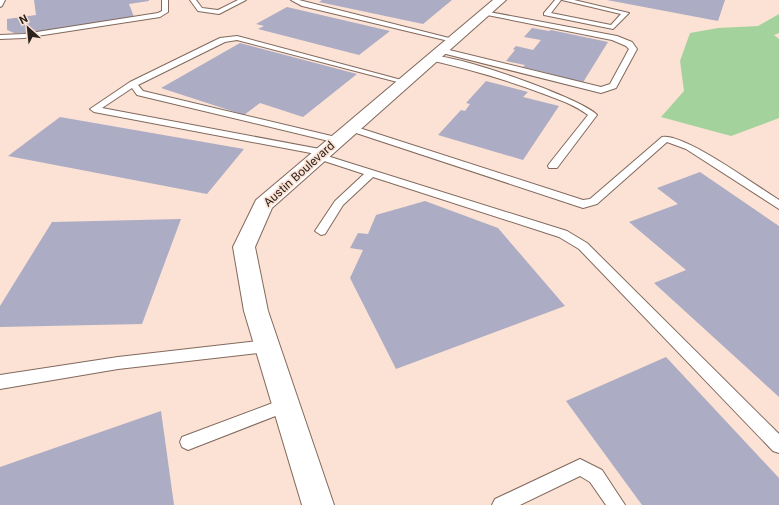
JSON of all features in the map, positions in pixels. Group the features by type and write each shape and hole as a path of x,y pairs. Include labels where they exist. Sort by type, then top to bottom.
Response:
{"street":[{"name":"Austin Boulevard","path":"318,505 256,311 244,247 264,205 332,144 492,6"}],"lane":[{"path":"0,5 2,0"},
{"path":"0,36 24,36 160,15 165,12 165,0"},
{"path":"193,0 200,10 218,12 243,0"},
{"path":"294,0 302,4 442,49 601,90 613,86 633,49 629,44 614,38 492,6"},
{"path":"558,0 546,14 613,27 626,13 565,0"},
{"path":"405,82 237,38 223,40 133,84 94,110 186,125 332,144 371,173 564,234 583,246 779,445"},
{"path":"442,49 569,100 585,108 593,115 553,166"},
{"path":"133,84 140,93 332,144 583,204 593,202 665,139 674,140 689,147 779,205"},
{"path":"321,231 339,203 371,173"},
{"path":"0,382 118,363 267,346"},
{"path":"188,442 286,405"},
{"path":"501,505 580,467 596,476 616,505"}],"green space":[{"path":"779,14 779,33 774,35 779,39 779,118 731,136 661,117 684,91 680,61 690,33 718,28 758,26"}],"building":[{"path":"34,0 149,1 129,4 134,17 34,34 14,33 7,30 7,19 36,15"},
{"path":"322,0 452,0 423,24 319,2"},
{"path":"607,0 725,0 718,21"},
{"path":"287,7 390,31 359,55 258,29 264,26 256,24"},
{"path":"532,28 549,31 551,30 608,42 582,84 553,77 555,75 523,67 525,65 506,61 515,50 513,49 516,46 533,50 541,40 524,37"},
{"path":"240,43 357,74 303,117 260,103 244,115 161,88"},
{"path":"486,81 528,92 523,97 559,106 523,160 438,135 461,110 465,111 470,104 466,103"},
{"path":"60,117 244,149 207,194 8,156"},
{"path":"700,172 779,226 779,397 654,283 686,270 629,222 678,204 657,188"},
{"path":"425,201 498,228 565,306 396,369 350,278 363,250 350,248 358,233 368,234 376,215"},
{"path":"181,219 142,324 0,327 0,306 52,222"},
{"path":"666,357 779,478 779,505 642,505 566,401"},
{"path":"161,411 174,505 0,505 0,467"}]}
